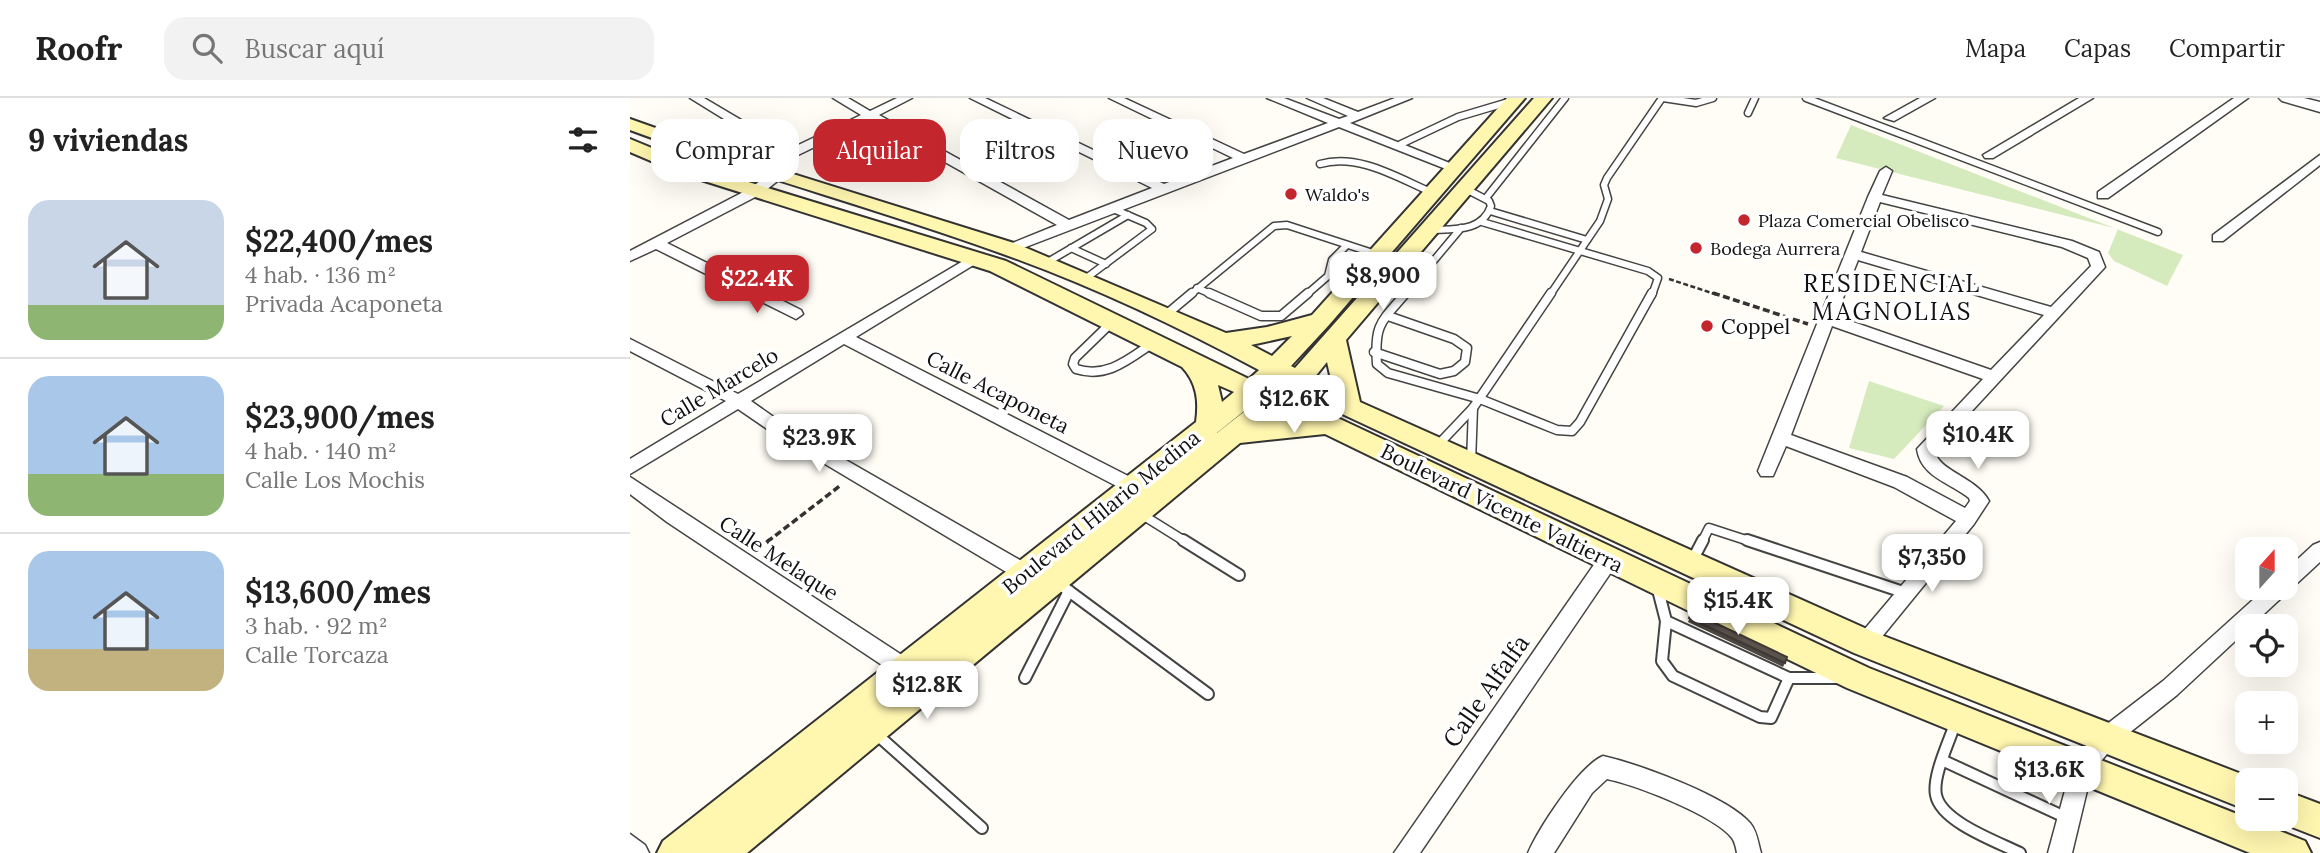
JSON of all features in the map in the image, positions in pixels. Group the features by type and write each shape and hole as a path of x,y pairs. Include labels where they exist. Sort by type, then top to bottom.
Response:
{"main road":[{"name":"Boulevard Hilario Medina","path":"675,853 1025,573 1134,499 1264,396 1426,230 1542,98"},
{"name":"Boulevard Hilario Medina","path":"1328,329 1379,255 1515,99"},
{"name":"Boulevard Vicente Valtierra","path":"630,124 651,132"},
{"name":"Boulevard Vicente Valtierra","path":"630,145 686,169 975,258 1113,321 1264,396 1340,416 1437,447 1865,643 2235,788"},
{"name":"Boulevard Vicente Valtierra","path":"794,182 1010,249 1167,314 1287,373 1340,416 1609,559 1858,678 2293,853"},
{"path":"1187,357 1199,369 1209,390 1211,411 1222,431 1281,427 1340,416 1328,329 1224,341"},
{"name":"Boulevard Hilario Medina","path":"719,853 1062,586 1134,499"},
{"path":"2298,813 2320,821"}],"street":[{"path":"696,98 731,119"},
{"path":"839,98 1067,225"},
{"path":"799,149 906,98"},
{"path":"976,98 1162,188"},
{"path":"1115,98 1243,158"},
{"path":"1273,98 1401,144 1456,168"},
{"path":"1313,98 1359,116"},
{"path":"1010,249 1162,188 1406,98"},
{"path":"1890,118 1929,98"},
{"path":"1989,155 2087,98"},
{"path":"2103,195 2242,98"},
{"path":"2287,98 2320,107"},
{"path":"2218,238 2320,159"},
{"path":"1768,471 1886,171"},
{"path":"630,257 756,191 767,182"},
{"path":"1865,643 1978,505 1978,496 1939,471 1925,456 1926,449 2098,267 2097,260 2086,250 1875,197"},
{"path":"657,244 796,314"},
{"path":"1853,254 2054,313"},
{"name":"Calle Marcelo","path":"630,467 975,258"},
{"path":"1825,324 1994,377"},
{"name":"Calle Acaponeta","path":"843,337 1134,499"},
{"path":"630,344 737,400 779,429 1025,573"},
{"path":"1781,438 1902,481 1934,496 1968,519"},
{"name":"Calle Melaque","path":"630,484 673,517 904,668"},
{"path":"2298,571 2320,550"},
{"name":"Calle Alfalfa","path":"1406,853 1609,559"},
{"path":"2060,853 2081,769 2106,738 2170,688 2266,600"},
{"path":"1540,853 1584,785 1603,766 1656,784 1725,818 1744,833 1749,853"},
{"path":"630,846 637,853"}],"lane":[{"path":"1486,198 1548,123 1565,98"},
{"path":"1437,447 1473,408 1587,240 1606,209 1606,178 1663,98 1696,103 1713,98"},
{"path":"1748,113 1755,98"},
{"path":"1805,98 2158,232"},
{"path":"1401,144 1458,117 1515,99"},
{"path":"1320,164 1331,159 1351,159 1433,193"},
{"path":"1464,188 1486,198 1490,211 1482,222"},
{"path":"1085,279 1152,229 1152,225 1111,208"},
{"path":"1490,211 1587,240"},
{"path":"1046,263 1128,215"},
{"path":"1426,230 1461,228 1482,222 1580,250 1654,274 1658,278 1658,284 1650,299 1580,422 1572,431 1557,430 1479,399 1388,373 1377,364 1374,352 1375,337 1380,324 1461,228"},
{"path":"1167,314 1275,226 1287,225 1379,255"},
{"path":"1197,288 1261,316 1282,316 1328,275 1332,260 1348,245"},
{"path":"1071,248 1106,264"},
{"path":"1374,352 1440,374 1454,371 1465,362 1467,348 1454,339 1388,316"},
{"path":"1113,321 1075,358 1073,364 1076,369 1095,375 1104,373 1155,342"},
{"path":"1471,462 1473,408"},
{"path":"1134,499 1239,575"},
{"path":"1691,563 1709,528 1906,593"},
{"path":"1656,581 1666,621 1662,661 1673,676 1760,717 1771,718 1789,678"},
{"path":"1025,678 1062,586 1208,694"},
{"path":"1666,621 1789,678 1858,678"},
{"path":"1957,720 1936,794 1945,813 2020,853"},
{"path":"873,731 982,828"},
{"path":"1944,761 2069,819"}],"path":[{"path":"1654,274 1825,324"},
{"path":"743,561 856,473"}],"green space":[{"path":"1851,125 2114,228 1836,158"},
{"path":"2118,229 2183,255 2167,286 2114,261 2108,253"},
{"path":"1869,381 1944,406 1894,459 1849,448"}],"building":[{"path":"1692,612 1787,657 1785,663 1689,618"}],"place":[{"name":"Waldo's","path":"1291,194"},
{"name":"Plaza Comercial Obelisco","path":"1744,220"},
{"name":"Bodega Aurrera","path":"1696,248"},
{"name":"Coppel","path":"1707,326"}],"district":[{"name":"RESIDENCIAL MAGNOLIAS","path":"1892,297"}]}
